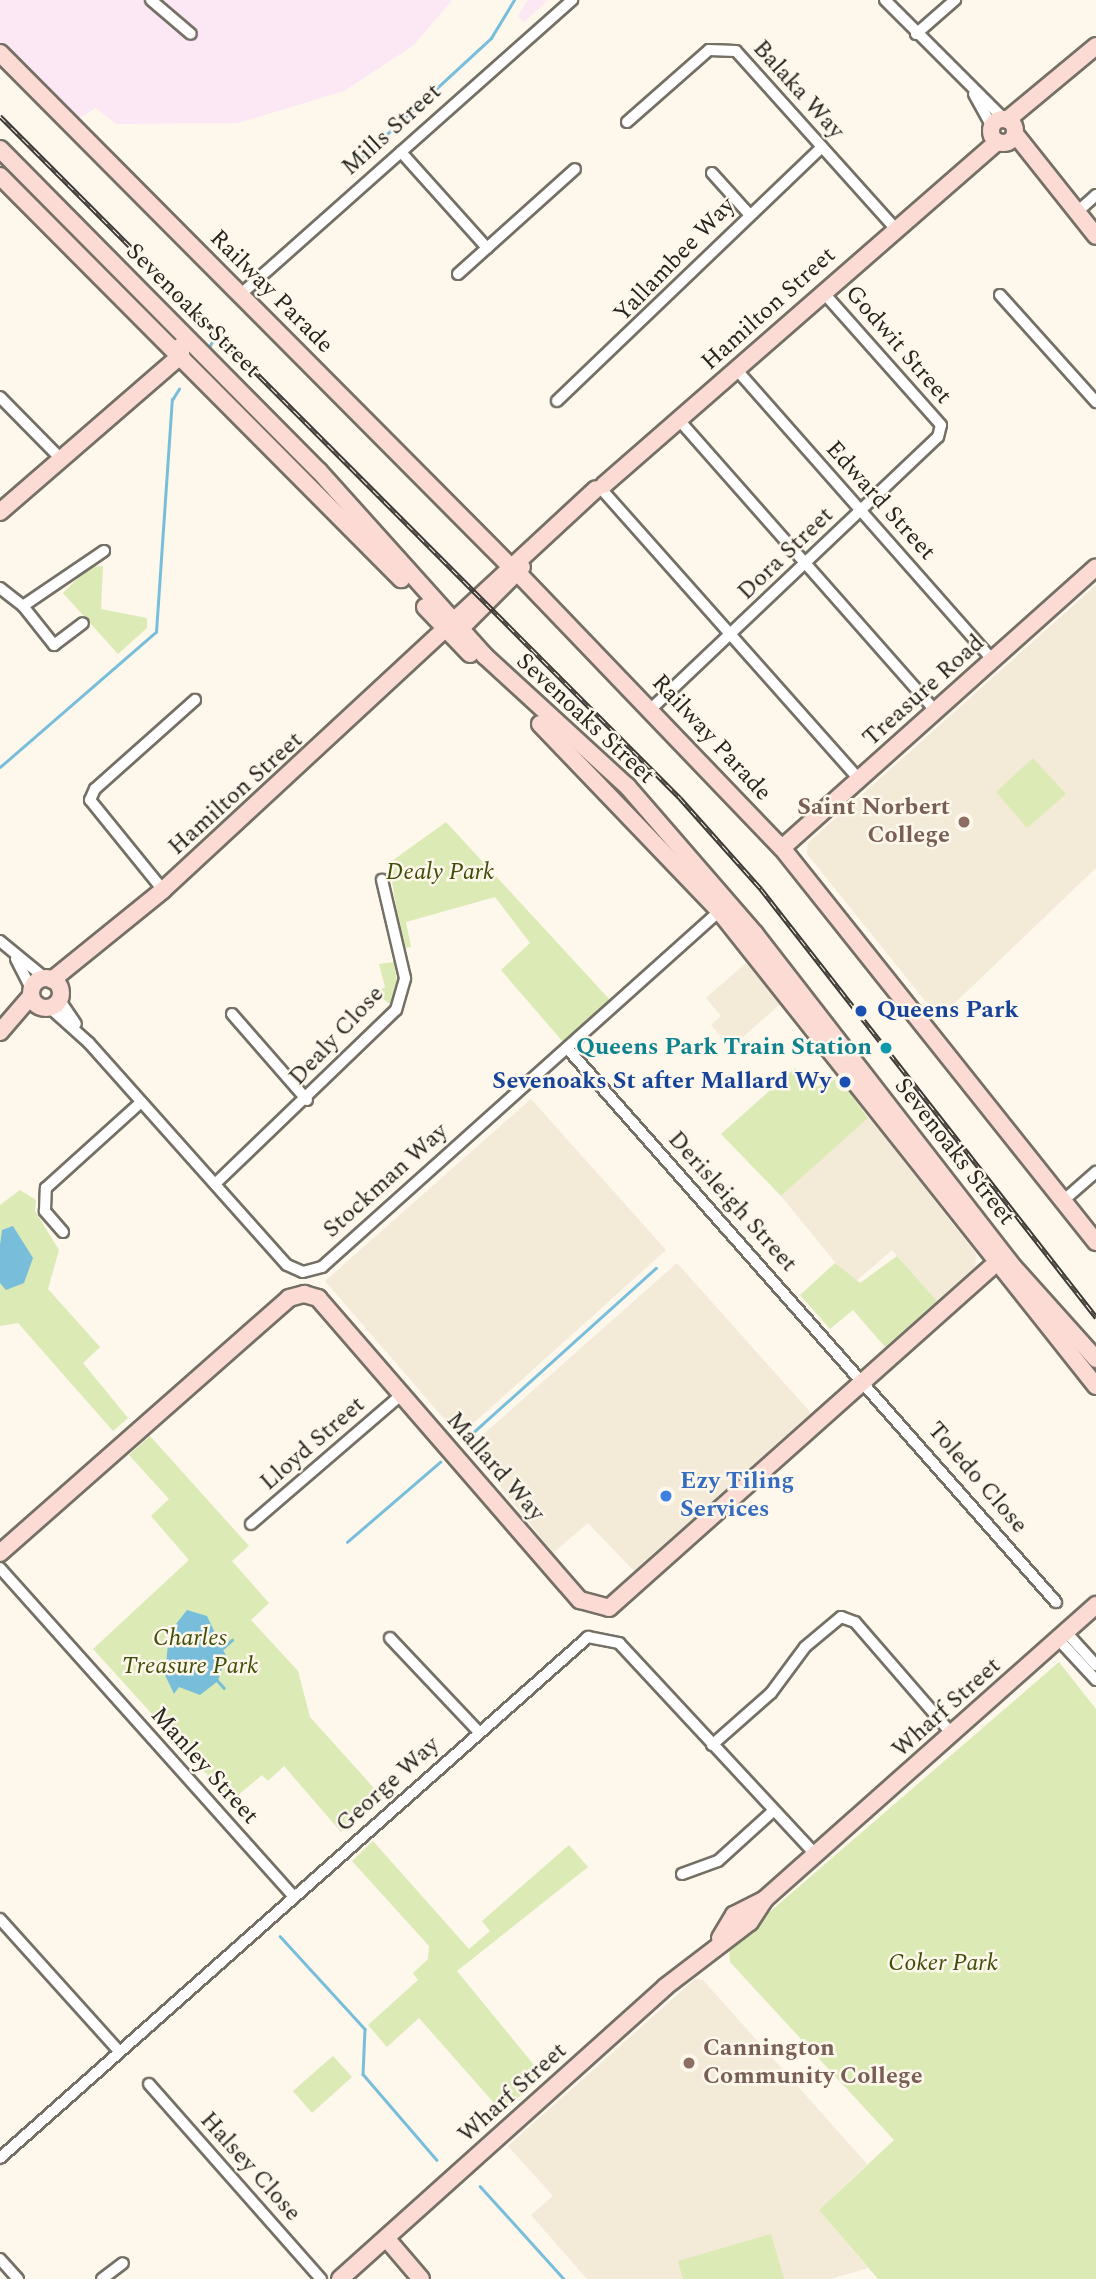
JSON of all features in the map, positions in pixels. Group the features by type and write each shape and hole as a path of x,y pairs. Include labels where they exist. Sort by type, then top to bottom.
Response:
{"street":[{"path":"151,0 191,34"},
{"name":"Mills Street","path":"242,294 572,0"},
{"path":"885,0 974,94 1003,131 1096,236"},
{"path":"916,34 955,0"},
{"name":"Balaka Way","path":"627,122 721,46 736,51 894,227"},
{"name":"Hamilton Street","path":"3,1029 163,890 415,663 513,569 1096,46"},
{"name":"Railway Parade","path":"0,52 652,708 782,848 1096,1242"},
{"name":"Yallambee Way","path":"557,401 667,301 748,213 822,147"},
{"name":"Sevenoaks Street","path":"0,149 202,351 452,629"},
{"path":"401,152 487,247"},
{"path":"458,274 575,169"},
{"path":"712,173 748,213"},
{"name":"Sevenoaks Street","path":"0,176 178,350 452,629 618,777 1004,1263 1096,1386"},
{"path":"1076,213 1096,195"},
{"name":"Godwit Street","path":"823,292 941,425"},
{"path":"1000,295 1086,387 1096,402"},
{"path":"175,323 178,350"},
{"path":"0,512 178,350 202,351"},
{"name":"Edward Street","path":"736,369 993,660"},
{"path":"1086,387 1096,378"},
{"path":"0,397 60,458"},
{"path":"679,420 936,710"},
{"name":"Dora Street","path":"652,708 806,565 860,510 930,449 941,425"},
{"path":"601,490 859,779"},
{"path":"23,606 104,551"},
{"name":"Treasure Road","path":"782,848 1096,567"},
{"path":"0,588 23,606 54,645 83,623"},
{"path":"163,890 90,800 95,789 195,700"},
{"name":"Dealy Close","path":"215,1184 307,1100 404,994 382,880"},
{"name":"Stockman Way","path":"16,959 287,1265 303,1272 322,1267 724,908"},
{"path":"0,941 46,993"},
{"path":"232,1014 307,1100"},
{"name":"Derisleigh Street","path":"567,1048 865,1383"},
{"path":"63,1233 44,1211 46,1188 141,1103"},
{"path":"1064,1200 1096,1172"},
{"name":"Sevenoaks Street","path":"1004,1263 1096,1359"},
{"name":"Mallard Way","path":"0,1553 289,1298 318,1298 580,1600 601,1609 1004,1263"},
{"name":"Toledo Close","path":"865,1383 1055,1602"},
{"name":"Lloyd Street","path":"251,1524 402,1394"},
{"name":"Manley Street","path":"0,1568 294,1897"},
{"name":"Wharf Street","path":"340,2279 717,1942 734,1915 765,1899 1096,1605"},
{"path":"712,1745 771,1693 805,1647 841,1617 855,1622 951,1734"},
{"name":"George Way","path":"0,2158 118,2050 582,1641 598,1635 619,1643 811,1858"},
{"path":"1062,1636 1096,1665"},
{"path":"1062,1636 1096,1680"},
{"path":"390,1638 479,1732"},
{"path":"682,1874 718,1861 771,1813"},
{"path":"0,1919 118,2050"},
{"name":"Halsey Close","path":"149,2084 321,2279"},
{"path":"382,2241 410,2279"},
{"path":"382,2241 421,2279"},
{"path":"0,2259 18,2279"},
{"path":"102,2279 123,2263"}],"shaded area":[{"path":"0,0 452,0 414,45 344,91 238,123 116,124 96,108 66,126 0,60"},
{"path":"528,0 548,0 524,22 518,16"},
{"name":"Saint Norbert College","path":"1096,585 1096,868 939,1018 807,854 808,843"},
{"path":"746,963 780,1004 731,1048 711,1025 721,1016 706,998"},
{"path":"531,1099 666,1250 459,1436 325,1281"},
{"path":"869,1117 976,1254 975,1267 937,1301 892,1250 853,1284 781,1196"},
{"path":"677,1263 811,1413 634,1571 588,1523 553,1553 469,1447"},
{"name":"Cannington Community College","path":"695,1979 703,1980 867,2164 819,2210 868,2268 831,2279 587,2279 531,2215 553,2196 508,2146"}],"green space":[{"path":"103,566 101,609 147,618 147,628 118,654 63,593 89,567"},
{"path":"1033,758 1066,794 1027,828 996,792"},
{"name":"Dealy Park","path":"446,822 610,1000 563,1042 501,970 530,943 495,897 406,922 411,947 403,948 389,863"},
{"path":"394,962 398,988 390,1004 375,993 385,987 379,964"},
{"path":"795,1068 812,1088 840,1078 868,1118 781,1196 721,1134"},
{"path":"20,1190 36,1200 35,1211 59,1250 48,1289 100,1347 83,1363 128,1418 113,1431 18,1323 0,1326 0,1205"},
{"path":"897,1256 937,1301 885,1347 853,1310 830,1329 800,1295 835,1263 860,1283"},
{"name":"Charles Treasure Park","path":"150,1436 249,1546 232,1561 269,1603 251,1620 298,1671 310,1717 382,1797 341,1832 284,1766 268,1781 262,1775 231,1801 93,1649 189,1560 151,1516 169,1499 129,1455"},
{"name":"Coker Park","path":"1059,1662 1096,1709 1096,2279 878,2279 819,2210 894,2140 730,1962 729,1947"},
{"path":"373,1841 469,1949 490,1931 482,1921 569,1845 588,1867 457,1971 543,2076 502,2112 419,2018 387,2047 368,2025 418,1980 413,1973 428,1959 429,1946 352,1861"},
{"path":"333,2056 352,2077 312,2113 293,2091"},
{"path":"771,2234 784,2279 683,2279 678,2261"}],"water":[{"path":"13,1226 33,1258 24,1283 6,1290 0,1283 0,1245 2,1230"},
{"path":"187,1610 207,1616 226,1656 218,1681 200,1695 179,1687 174,1694 165,1675 169,1633"}],"waterway":[{"path":"361,158 491,38 514,0"},
{"path":"207,351 214,338"},
{"path":"0,767 156,632 172,400 179,389"},
{"path":"467,1438 656,1268"},
{"path":"347,1542 440,1462"},
{"path":"223,1648 232,1640"},
{"path":"218,1681 224,1688"},
{"path":"280,1936 365,2029 363,2074 437,2160"},
{"path":"480,2186 564,2279"}],"railway":[{"path":"0,116 680,798 761,889 1096,1317"}],"place":[{"name":"Saint Norbert College","path":"964,822"},
{"name":"Queens Park","path":"861,1011"},
{"name":"Queens Park Train Station","path":"886,1048"},
{"name":"Sevenoaks St after Mallard Wy","path":"845,1082"},
{"name":"Ezy Tiling Services","path":"666,1496"},
{"name":"Cannington Community College","path":"689,2063"}]}
